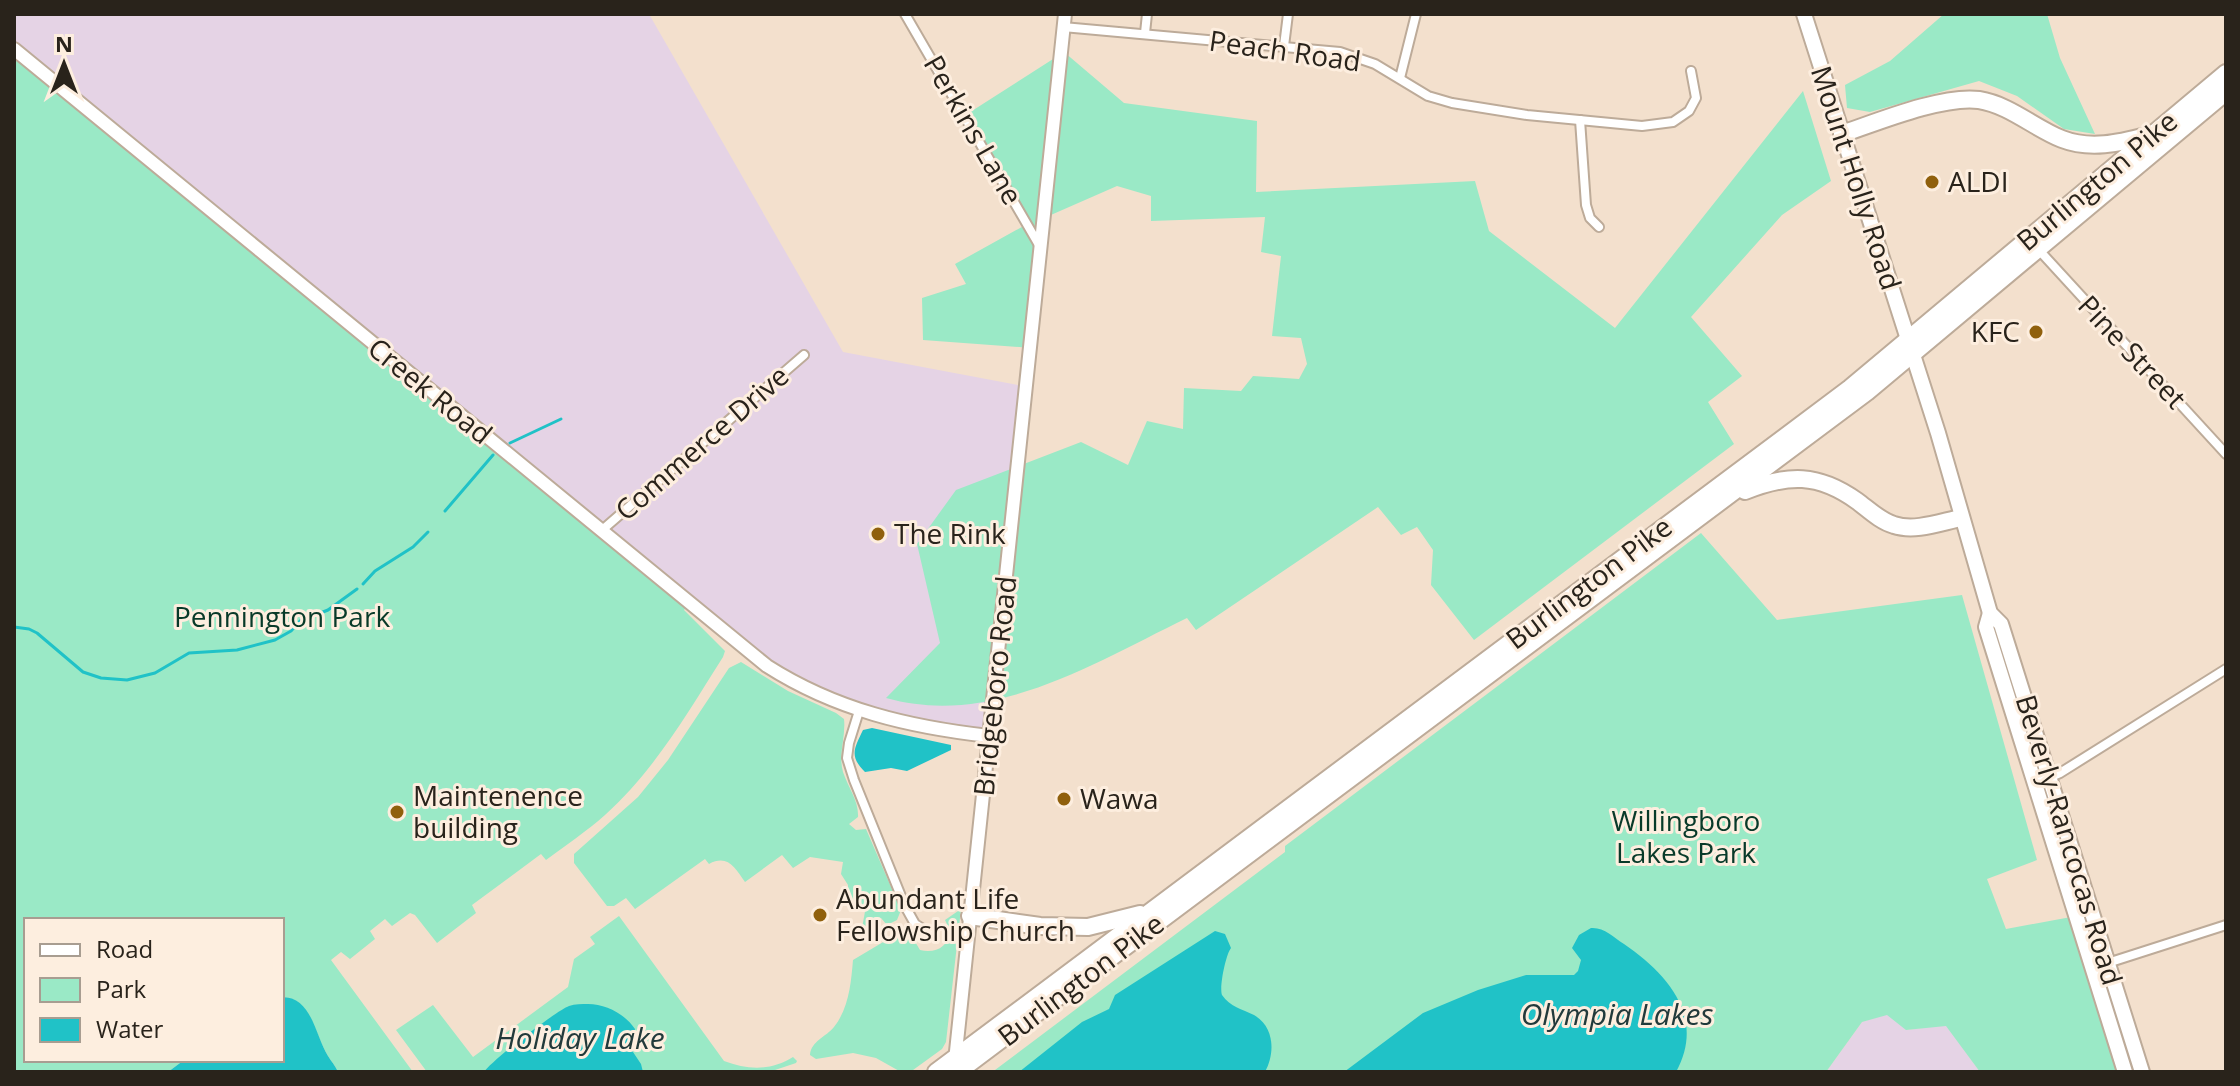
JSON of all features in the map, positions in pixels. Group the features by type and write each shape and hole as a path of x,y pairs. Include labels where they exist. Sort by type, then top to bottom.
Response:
{"highway":[{"name":"Burlington Pike","path":"956,1067 1149,911 1802,425 1910,349 2226,73"},
{"name":"Burlington Pike","path":"936,1072 956,1067 1725,498 2038,249 2226,92"},
{"path":"1842,134 1947,102 1977,100 2005,109 2065,140 2082,144 2099,146 2152,135"},
{"path":"1725,498 1777,480 1809,479 1850,496 1894,526 1916,527 1961,518"},
{"path":"970,916 1040,926 1088,927 1149,911"}],"main road":[{"name":"Mount Holly Road","path":"1804,14 1910,349"},
{"name":"Beverly-Rancocas Road","path":"1910,349 1938,433 1990,613 2001,624 2142,1072"},
{"name":"Beverly-Rancocas Road","path":"1990,613 1986,627 2125,1072"}],"street":[{"name":"Perkins Lane","path":"905,14 1041,246"},
{"path":"1145,33 1147,14"},
{"path":"1284,46 1288,14"},
{"path":"1400,78 1416,14"},
{"name":"Bridgeboro Road","path":"956,1067 1064,20"},
{"name":"Peach Road","path":"1064,20 1145,33 1340,52 1375,64 1428,96 1452,103 1642,126 1682,118 1693,105 1696,91 1691,71"},
{"name":"Creek Road","path":"14,49 767,666 815,693 859,711 924,728 989,736"},
{"path":"1580,120 1586,205 1590,218 1599,227"},
{"name":"Pine Street","path":"2038,249 2226,454"},
{"name":"Commerce Drive","path":"601,531 804,355"},
{"path":"2035,784 2050,778 2226,669"},
{"path":"859,711 847,758 854,780 905,906 915,924 934,936"},
{"path":"2092,968 2226,925"}],"shaded area":[{"path":"14,14 649,14 843,352 1028,387 989,736 906,724 767,666 14,49"},
{"path":"1887,1014 1907,1030 1946,1025 1980,1072 1826,1072 1862,1022"}],"green space":[{"path":"1944,14 2047,14 2060,58 2095,134 2064,129 2017,96 1979,81 1870,112 1847,108 1845,85 1890,61"},
{"name":"Pennington Park","path":"14,49 689,604 684,610 725,651 655,760 623,798 591,827 546,860 541,854 472,905 476,913 437,943 410,913 392,926 385,919 370,931 375,939 350,959 341,952 331,960 413,1072 338,1072 306,1011 292,999 284,997 284,918 24,918 24,1062 181,1062 168,1072 14,1072"},
{"path":"1064,52 1124,103 1257,121 1256,192 1475,181 1489,231 1615,328 1803,91 1831,181 1782,215 1691,317 1742,376 1708,402 1734,444 1474,640 1431,585 1433,550 1417,527 1401,535 1378,507 1196,630 1187,618 1079,671 1004,698 965,704 926,705 886,698 940,643 917,544 956,490 1081,442 1128,465 1147,421 1183,429 1184,388 1241,391 1253,376 1299,379 1307,364 1301,338 1272,336 1281,256 1261,252 1265,217 1151,221 1151,196 1117,186 1044,218 1032,348 923,340 922,298 966,284 955,264 1029,223 964,116"},
{"name":"Willingboro Lakes Park","path":"1701,533 1777,620 1962,595 2037,860 1987,879 2006,929 2071,917 2119,1072 1980,1072 1946,1026 1906,1030 1887,1015 1862,1022 1826,1072 986,1072 995,1070 1285,852 1285,846"},
{"path":"741,662 788,691 844,719 842,765 858,811 858,817 849,824 856,830 866,829 901,910 897,920 887,925 881,918 862,928 866,906 848,902 848,885 841,874 843,862 810,857 793,868 782,855 745,882 730,864 716,861 709,864 705,859 635,909 626,898 614,906 607,906 574,863 574,854 638,797 668,760 729,668"},
{"path":"961,909 946,1042 942,1049 913,1070 901,1072 876,1058 853,1053 816,1059 810,1055 813,1046 834,1027 843,1012 853,960 900,932 911,935 920,950 940,948 949,934 945,920"},
{"path":"619,916 724,1061 759,1068 793,1057 796,1063 769,1072 427,1072 396,1030 433,1005 473,1057 568,987 574,959 595,944 590,937"}],"water":[{"path":"872,728 951,745 951,750 907,771 891,768 865,772 855,752 863,730"},
{"name":"Olympia Lakes","path":"1591,928 1608,933 1640,956 1668,983 1678,999 1687,1033 1676,1072 1344,1072 1423,1013 1478,990 1526,975 1574,975 1581,960 1572,948 1579,935"},
{"path":"1215,931 1225,934 1231,948 1221,985 1222,995 1232,1005 1261,1020 1269,1034 1271,1049 1265,1072 1019,1072 1082,1022 1109,1009 1115,995"},
{"path":"284,997 300,1003 306,1010 338,1072 168,1072 181,1062 284,1062"},
{"name":"Holiday Lake","path":"571,1005 608,1008 631,1024 635,1029 631,1049 643,1072 484,1072 538,1026 562,1010"}],"waterway":[{"path":"510,443 561,419"},
{"path":"445,511 493,455"},
{"path":"363,584 375,571 413,547 428,532"},
{"path":"14,627 37,633 83,672 101,678 127,680 155,673 189,653 237,650 275,640 291,631 300,621 328,610 357,589"}],"place":[{"name":"ALDI","path":"1932,182"},
{"name":"KFC","path":"2036,332"},
{"name":"The Rink","path":"878,534"},
{"name":"Wawa","path":"1064,799"},
{"name":"Maintenence building","path":"397,812"},
{"name":"Abundant Life Fellowship Church","path":"820,915"}]}
